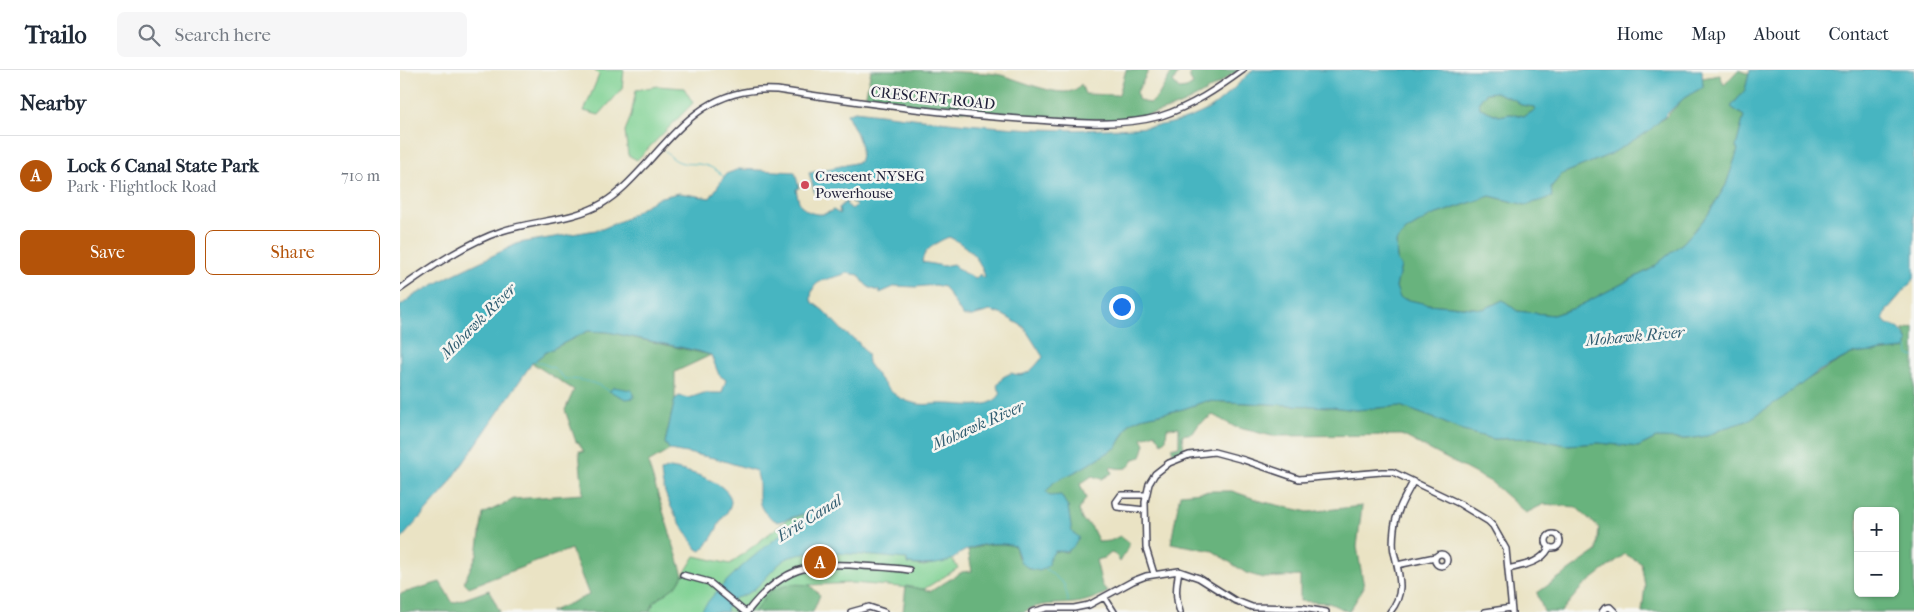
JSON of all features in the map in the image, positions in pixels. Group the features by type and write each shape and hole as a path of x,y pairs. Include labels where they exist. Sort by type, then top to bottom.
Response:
{"street":[{"name":"CRESCENT ROAD","path":"400,289 486,237 509,229 578,214 602,204 624,188 686,120 711,102 736,93 758,89 777,90 938,113 1110,124 1133,122 1181,109 1203,98 1244,70"},
{"path":"1154,574 1146,548 1146,495 1149,484 1159,470 1169,463 1189,455 1206,452 1226,454 1299,479 1392,472 1460,504 1488,521 1496,531 1506,549 1511,610 1485,612"},
{"path":"1390,612 1400,593 1398,565 1394,556 1393,542 1395,520 1397,512 1413,482"},
{"path":"1145,510 1117,507 1116,502 1120,495 1146,495"},
{"path":"1508,569 1537,560 1546,554 1550,548"},
{"path":"1398,565 1435,557"},
{"path":"683,574 702,579 746,612 769,588 792,573 810,566 847,564 909,570"},
{"path":"1180,571 1176,586 1176,598 1180,612"},
{"path":"1032,612 1047,608 1081,606 1105,598 1133,581 1154,574 1180,571 1199,578 1241,604 1252,607 1326,612"},
{"path":"1105,598 1114,612"},
{"path":"851,612 868,607 884,612"},
{"path":"1602,612 1604,608 1610,607 1615,612"}],"green space":[{"path":"594,70 624,70 622,89 599,115 584,111 599,75"},
{"path":"871,70 991,73 1056,91 1072,91 1081,84 1085,94 1116,95 1119,94 1126,70 1149,70 1137,92 1138,99 1151,103 1158,96 1173,70 1180,70 1173,82 1179,89 1187,88 1193,84 1190,79 1190,70 1239,70 1201,94 1170,109 1131,118 1074,119 1000,114 865,99"},
{"path":"1738,70 1749,74 1745,90 1731,107 1744,116 1736,147 1738,150 1726,185 1707,216 1684,242 1651,269 1575,308 1553,315 1517,311 1503,300 1484,309 1427,304 1399,298 1396,287 1401,266 1397,262 1396,242 1406,231 1431,216 1490,196 1525,205 1551,187 1562,174 1611,154 1667,116 1684,98 1703,87 1702,78 1720,75 1724,85"},
{"path":"657,86 684,88 693,103 637,160 628,155 625,131 631,116 636,90"},
{"path":"1495,92 1515,100 1521,105 1534,107 1535,110 1526,116 1510,114 1499,116 1480,108 1479,102 1486,93"},
{"path":"1914,327 1914,612 1642,612 1645,586 1641,563 1625,554 1582,587 1561,612 1544,612 1537,593 1597,551 1599,528 1576,507 1544,504 1526,513 1491,482 1402,435 1272,436 1235,427 1213,415 1199,424 1193,433 1182,435 1184,449 1193,446 1196,450 1175,455 1171,448 1179,446 1179,427 1167,428 1166,439 1162,443 1155,433 1142,438 1145,444 1141,457 1134,459 1130,466 1122,469 1110,467 1112,473 1102,479 1092,476 1080,484 1086,498 1079,510 1082,520 1091,526 1099,542 1110,541 1120,536 1129,543 1120,562 1116,555 1111,553 1105,558 1096,560 1102,585 1108,592 1083,602 1042,605 1024,612 903,612 906,586 931,591 962,572 972,571 968,550 980,546 1003,544 1015,546 1018,558 1050,557 1055,551 1067,552 1071,532 1068,507 1046,492 1054,481 1079,470 1117,447 1130,423 1141,418 1183,409 1206,401 1332,407 1356,410 1400,406 1463,431 1494,439 1532,438 1566,445 1599,443 1638,447 1656,438 1686,439 1707,436 1851,354 1906,349 1908,341 1903,330"},
{"path":"588,331 608,332 711,355 675,372 675,399 665,443 670,450 648,463 683,575 677,585 655,601 649,612 550,612 589,595 571,549 469,587 464,582 477,554 483,514 514,499 583,494 579,451 584,452 578,442 576,442 565,410 574,390 532,363 546,352"},
{"path":"1232,491 1264,502 1308,512 1362,506 1357,547 1364,587 1349,612 1329,603 1300,601 1300,576 1263,578 1246,573 1213,551 1171,543 1180,494"},
{"path":"804,514 907,559 907,564 924,566 952,559 958,568 924,589 853,583 786,586 763,612 649,612 655,601 677,585 695,556 730,564 787,520"},
{"path":"440,582 453,603 489,590 500,612 400,612 400,594"},
{"path":"792,584 810,585 820,595 813,612 754,612 771,590"}],"water":[{"path":"1253,70 1702,70 1703,87 1684,98 1650,130 1611,154 1562,174 1551,187 1552,197 1526,205 1490,196 1431,216 1406,231 1396,242 1397,262 1401,266 1396,287 1400,298 1427,304 1484,309 1503,300 1517,311 1553,315 1575,308 1651,269 1684,242 1707,216 1726,185 1738,150 1736,147 1744,116 1731,107 1745,90 1750,70 1914,70 1914,279 1887,310 1883,319 1887,324 1895,326 1902,332 1908,342 1906,349 1851,354 1819,371 1747,421 1724,428 1707,436 1686,439 1656,438 1638,447 1599,443 1566,445 1532,438 1494,439 1463,431 1400,406 1356,410 1332,407 1206,401 1183,409 1141,418 1130,423 1117,447 1079,470 1054,482 1046,492 1050,496 1061,495 1068,507 1072,532 1079,537 1075,545 1070,549 1055,551 1050,557 1049,565 1040,571 1030,569 1021,563 1015,546 1008,544 979,546 942,563 918,565 907,564 907,559 830,553 801,554 783,561 751,591 735,598 726,609 727,612 700,612 736,572 805,516 803,514 778,522 763,511 760,505 756,471 714,458 670,450 665,443 675,399 679,396 689,398 704,393 722,393 726,380 719,375 711,355 608,332 588,331 546,352 532,363 444,491 400,540 400,306 413,296 519,243 602,229 625,219 661,197 679,193 710,198 726,174 739,169 795,172 799,188 796,189 799,202 812,213 825,214 833,210 840,214 839,208 849,199 846,204 852,209 856,205 844,190 816,197 809,173 859,162 861,156 860,144 847,114 855,111 1013,128 1076,130 1159,126 1195,116 1207,110","holes":["1495,92 1515,100 1521,105 1534,107 1535,110 1525,116 1510,114 1499,116 1480,108 1479,102 1486,93","949,237 967,248 980,264 985,277 980,274 976,278 964,273 953,264 943,266 922,262 928,250","847,273 859,275 867,286 880,291 880,293 896,286 916,287 935,285 944,287 963,316 972,316 990,311 1003,315 1024,327 1043,357 1026,373 1021,375 1011,373 1003,377 997,386 1001,393 997,399 991,402 977,405 920,404 909,402 892,393 868,363 867,354 858,342 844,332 824,311 811,301 814,288 822,281"]},
{"path":"614,387 631,390 634,398 626,399 609,391"},
{"path":"670,468 706,478 716,483 729,495 731,502 728,510 701,551 697,549 679,522 665,492 661,471"}],"waterway":[{"path":"665,151 677,161 710,167 724,177"},
{"path":"1907,347 1908,354 1914,357"},
{"path":"533,360 554,368 565,379 588,382 599,385 609,391"},
{"path":"1045,568 1064,584 1068,602"}],"place":[{"name":"Crescent NYSEG Powerhouse","path":"805,185"},
{"name":"Lock 6 Canal State Park","path":"820,562"}],"water label":[{"name":"Mohawk River","path":"478,321"},
{"name":"Mohawk River","path":"1635,336"},
{"name":"Mohawk River","path":"978,425"},
{"name":"Erie Canal","path":"809,518"}]}
